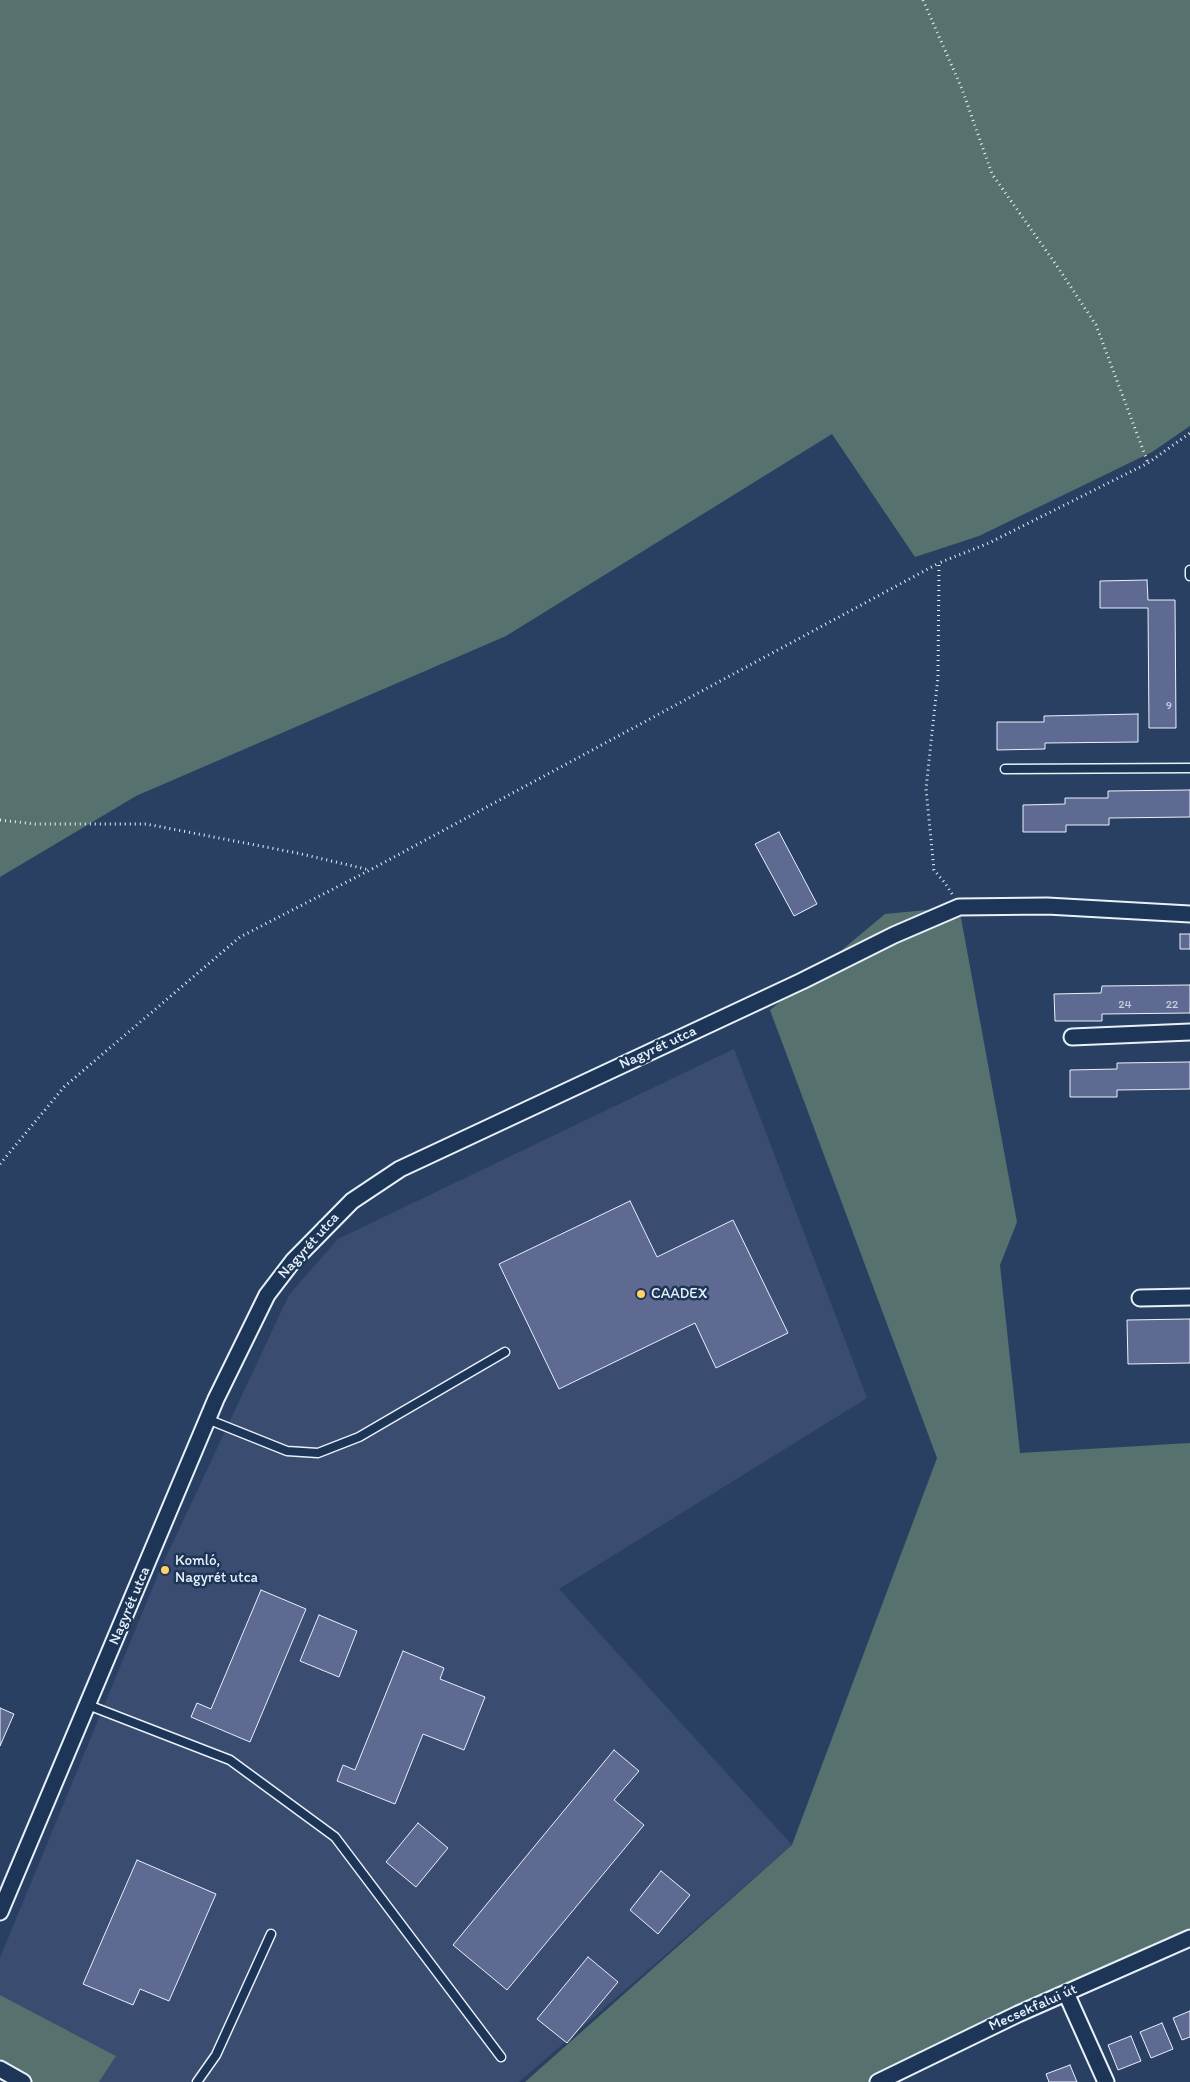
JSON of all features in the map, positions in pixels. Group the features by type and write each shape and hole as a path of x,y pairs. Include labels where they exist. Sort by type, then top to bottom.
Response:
{"street":[{"path":"959,907 1047,906 1190,914"},
{"name":"Nagyrét utca","path":"0,1912 207,1419 267,1295 292,1261 352,1201 400,1169 802,981 894,935 959,907"},
{"path":"1072,1037 1190,1032"},
{"path":"1140,1298 1190,1297"},
{"name":"Mecsekfalui út","path":"878,2082 1018,2014 1190,1938"},
{"path":"1066,1993 1106,2082"},
{"path":"0,2069 23,2082"}],"lane":[{"path":"1190,570 1190,576"},
{"path":"1005,769 1190,768"},
{"path":"207,1419 287,1451 318,1453 359,1437 505,1352"},
{"path":"88,1705 230,1760 334,1838 501,2057"},
{"path":"197,2082 216,2055 271,1934"}],"path":[{"path":"923,0 962,89 992,174 1096,324 1148,463"},
{"path":"0,1164 64,1087 240,937 370,870 939,563 989,543 1148,463 1190,433"},
{"path":"939,563 938,677 926,789 934,870 946,883 959,907"},
{"path":"0,820 35,824 146,824 297,853 370,870"}],"shaded area":[{"path":"734,1049 867,1398 559,1589 792,1845 519,2082 99,2082 116,2056 0,1995 0,1958 160,1570 289,1295 338,1239"}],"green space":[{"path":"0,0 1190,0 1190,426 1152,452 979,536 915,557 832,434 506,636 136,796 0,877"},
{"path":"959,907 1017,1222 1000,1265 1020,1453 1190,1443 1190,1938 878,2082 525,2082 792,1845 937,1458 770,1010 885,914"},
{"path":"0,1995 116,2056 99,2082 23,2082 0,2069"}],"building":[{"path":"1147,580 1148,600 1175,600 1176,728 1149,728 1148,608 1100,608 1100,581"},
{"path":"1138,714 1138,742 1045,743 1045,749 997,750 997,722 1044,722 1044,716"},
{"path":"1190,790 1190,817 1109,818 1109,825 1066,825 1066,832 1023,832 1023,805 1065,804 1065,798 1108,798 1108,791"},
{"path":"779,832 817,904 794,916 755,844"},
{"path":"1180,934 1190,934 1190,949 1180,949"},
{"path":"1190,985 1190,1013 1102,1014 1102,1021 1055,1021 1054,994 1101,993 1102,986"},
{"path":"1190,1062 1190,1089 1117,1090 1117,1097 1070,1097 1070,1070 1117,1069 1117,1063"},
{"name":"CAADEX","path":"630,1201 657,1257 733,1220 788,1333 716,1368 695,1323 559,1389 499,1264"},
{"path":"1190,1319 1190,1363 1128,1364 1127,1320"},
{"path":"261,1590 306,1609 250,1742 191,1717 197,1703 211,1709"},
{"path":"319,1615 357,1631 339,1677 300,1661"},
{"path":"403,1651 444,1668 440,1679 485,1697 464,1750 423,1734 395,1804 337,1781 343,1765 355,1770"},
{"path":"0,1708 14,1714 0,1746"},
{"path":"614,1750 639,1771 614,1800 644,1825 507,1990 453,1945"},
{"path":"418,1823 448,1848 416,1887 386,1862"},
{"path":"137,1860 216,1894 169,2001 140,1989 133,2005 83,1984"},
{"path":"661,1871 690,1895 658,1934 630,1910"},
{"path":"588,1957 618,1982 567,2043 537,2019"},
{"path":"1190,2011 1190,2037 1182,2040 1173,2018"},
{"path":"1162,2023 1173,2049 1151,2058 1140,2032"},
{"path":"1131,2036 1141,2061 1118,2070 1108,2045"},
{"path":"1070,2065 1077,2082 1049,2082 1046,2074"}],"place":[{"name":"CAADEX","path":"641,1294"},
{"name":"Komló, Nagyrét utca","path":"165,1570"}]}
